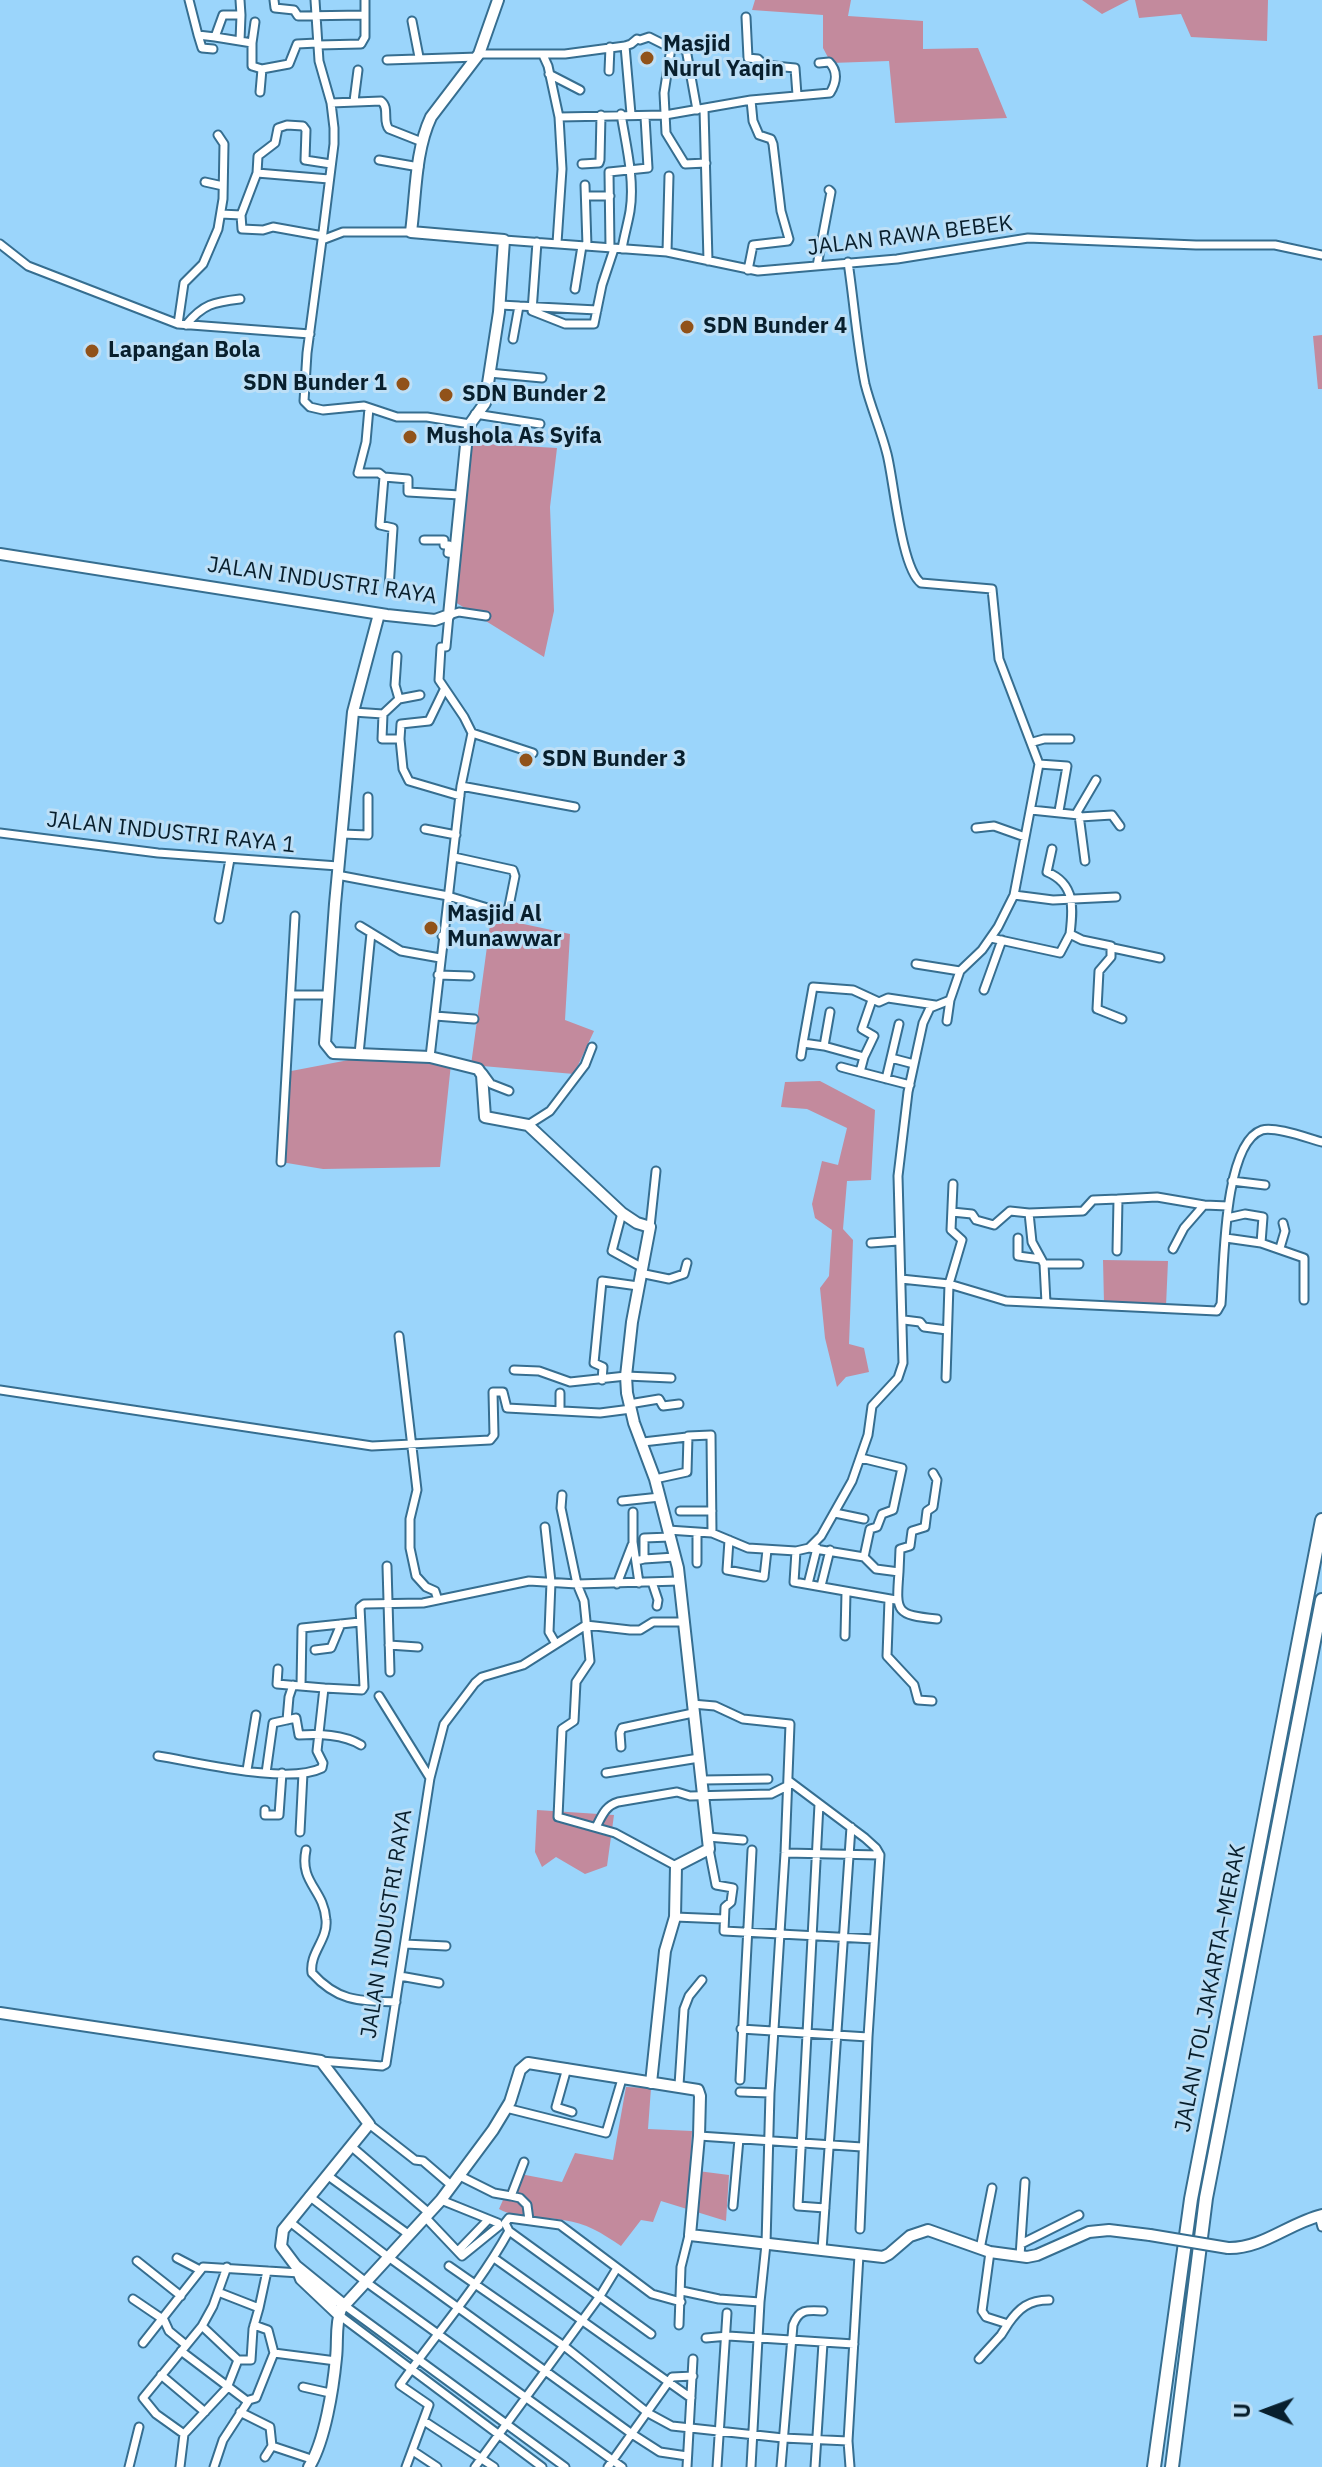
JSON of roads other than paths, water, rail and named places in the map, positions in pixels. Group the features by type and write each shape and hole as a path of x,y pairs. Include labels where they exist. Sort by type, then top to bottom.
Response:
{"highway":[{"name":"JALAN TOL JAKARTA–MERAK","path":"1154,2467 1191,2199 1322,1520"},
{"name":"JALAN TOL JAKARTA–MERAK","path":"1172,2467 1206,2198 1322,1600"}],"street":[{"path":"189,0 202,48 213,49"},
{"path":"240,0 240,41"},
{"path":"274,0 275,8 294,10 298,16 364,15"},
{"path":"315,0 317,44 322,78 331,103 334,144 303,395 307,405 323,410 369,408 397,417 540,424"},
{"path":"255,22 252,66 262,69 289,64 297,44 361,44 365,37 365,0"},
{"path":"411,232 422,142 431,117 479,56 498,0"},
{"path":"215,37 223,15 241,15"},
{"path":"746,17 748,58 758,59 767,66 795,68 797,95"},
{"path":"412,21 419,57"},
{"path":"198,35 252,43"},
{"path":"387,60 543,55 625,46 649,37 671,48 686,49 710,43"},
{"path":"625,46 631,114"},
{"path":"609,71 610,47"},
{"path":"671,48 665,84 667,137 685,164 706,163"},
{"path":"686,49 700,110 706,163 708,261"},
{"path":"543,55 559,117 562,169 557,243"},
{"path":"559,117 631,114 645,117 751,100 831,93 835,71 829,62 819,63"},
{"path":"260,92 262,69"},
{"path":"354,101 358,70"},
{"path":"549,74 580,90"},
{"path":"748,270 753,245 789,239 781,211 773,144 771,139 759,135 756,129 751,100"},
{"path":"331,103 381,101 386,106 386,126 389,129 422,142"},
{"path":"537,242 532,311 565,324 594,325 615,249 630,212 629,170 621,114"},
{"path":"582,164 599,163 601,115"},
{"path":"615,249 609,172 648,168 645,117"},
{"path":"331,164 305,160 306,128 287,125 277,130 275,143 260,154 257,173 241,215 242,229 273,227 322,238 343,232 411,232 504,240"},
{"path":"182,324 184,283 203,264 215,240 221,214 224,144 218,135"},
{"path":"379,160 419,167"},
{"path":"257,173 329,179"},
{"path":"667,252 669,176"},
{"path":"205,182 223,186"},
{"path":"575,289 584,246 585,185"},
{"path":"817,266 829,210 829,190"},
{"path":"586,196 610,196"},
{"path":"221,214 241,215"},
{"name":"JALAN RAWA BEBEK","path":"504,240 667,252 748,270 767,271 963,251 1028,238 1196,245 1260,244 1322,255"},
{"name":"JALAN INDUSTRI RAYA","path":"0,554 379,614 435,620 449,615 460,495 473,419 485,403 500,305 504,240"},
{"path":"0,244 28,266 182,324 310,334"},
{"path":"848,262 865,380 873,417 887,451 903,541 916,579 921,583 992,589 999,659 1039,764 1014,895 991,938 960,971 947,1021"},
{"path":"182,324 198,310 217,302 240,299"},
{"path":"500,305 597,310"},
{"path":"513,339 519,306"},
{"path":"489,373 542,378"},
{"path":"369,408 366,442 358,473 379,473 384,477 408,479 408,492 460,495"},
{"path":"384,477 380,525 393,528 389,588"},
{"path":"424,540 444,540 444,545 449,545 448,553 455,554"},
{"path":"430,1057 461,786 472,733 444,690 438,674 441,647 446,647 449,615 459,612 486,616"},
{"path":"379,614 353,712 325,1031 328,1049 333,1053 430,1057 481,1072 491,1084 509,1091"},
{"path":"397,656 395,685 399,699"},
{"path":"444,690 429,721 401,724 403,769 409,781 460,796"},
{"path":"400,739 382,738 383,714 399,699 420,695"},
{"path":"353,712 383,714"},
{"path":"472,733 533,753"},
{"path":"1033,742 1070,739"},
{"path":"1039,764 1067,766 1059,811"},
{"path":"1085,861 1078,816 1096,780"},
{"path":"461,786 575,807"},
{"path":"342,834 368,835 368,797"},
{"path":"1031,810 1059,811 1078,816 1112,815 1120,826"},
{"path":"976,828 994,826 1025,837"},
{"path":"425,829 456,835"},
{"name":"JALAN INDUSTRI RAYA 1","path":"0,833 338,871 507,913 515,876 510,869 454,857"},
{"path":"991,938 1061,953 1070,934 1073,900 1060,879 1047,872 1052,849"},
{"path":"219,919 230,859"},
{"path":"1014,895 1073,900 1116,897"},
{"path":"281,1162 295,916"},
{"path":"360,926 401,951 440,958"},
{"path":"359,1054 371,933"},
{"path":"1070,934 1082,940 1160,958"},
{"path":"442,936 472,940"},
{"path":"984,990 1002,940"},
{"path":"1113,948 1107,963 1099,971 1097,1009 1122,1019"},
{"path":"916,964 960,971"},
{"path":"438,975 470,976"},
{"path":"801,1056 813,987 853,990 879,1002 888,998 936,1005"},
{"path":"291,995 328,995"},
{"path":"860,1072 874,1036 862,1030 872,1000"},
{"path":"808,1584 813,1548 835,1513 860,1460 872,1406 898,1378 903,1363 898,1176 910,1085 925,1015 930,1008 950,1000"},
{"path":"824,1046 830,1012"},
{"path":"435,1016 474,1019"},
{"path":"886,1079 899,1024"},
{"path":"803,1043 864,1057"},
{"path":"528,1125 550,1111 585,1065 592,1047"},
{"path":"891,1058 914,1064"},
{"path":"841,1067 910,1085"},
{"path":"481,1072 485,1117 528,1125 622,1213 650,1227"},
{"path":"901,1279 949,1284 1006,1301 1217,1311 1221,1304 1228,1206 1238,1158 1253,1135 1260,1130 1272,1129 1322,1142"},
{"path":"656,1171 626,1376 630,1407 655,1479 675,1557 709,1849 716,1885 733,1888 731,1902 725,1907 724,1931 874,1939"},
{"path":"1232,1181 1265,1185"},
{"path":"946,1378 949,1284 962,1240 951,1232 953,1184"},
{"path":"952,1212 972,1214 976,1220 994,1225 1010,1211 1083,1211 1093,1200 1157,1197 1228,1206"},
{"path":"1117,1251 1118,1199"},
{"path":"1173,1249 1184,1228 1204,1205"},
{"path":"622,1213 612,1251 640,1270 669,1279 684,1274 687,1263"},
{"path":"1029,1213 1032,1242 1043,1262 1046,1303"},
{"path":"1227,1218 1245,1214 1263,1217 1261,1243"},
{"path":"1280,1248 1285,1231 1283,1223"},
{"path":"1018,1238 1018,1256 1043,1262 1079,1264"},
{"path":"1226,1238 1261,1243 1300,1255 1305,1260 1304,1300"},
{"path":"871,1243 898,1241"},
{"path":"602,1380 603,1367 594,1363 601,1282 638,1286"},
{"path":"904,1320 947,1330"},
{"path":"399,1336 417,1490 409,1533 414,1569 423,1585 435,1591 438,1600"},
{"path":"514,1370 539,1371 570,1382 626,1376 671,1378"},
{"path":"0,1390 267,1429 340,1443 410,1446 492,1439 493,1392 503,1392 507,1408 600,1413 659,1399 663,1406 679,1404"},
{"path":"560,1393 560,1410"},
{"path":"643,1442 712,1436 712,1533"},
{"path":"655,1479 687,1472 687,1437"},
{"path":"860,1460 902,1468 893,1510 882,1514 878,1527 870,1529 864,1557"},
{"path":"932,1701 918,1700 914,1685 887,1656 900,1549 910,1546 913,1530 925,1527 927,1511 933,1507 937,1480 933,1473"},
{"path":"562,1495 561,1508 577,1584 584,1601 590,1663 577,1681 574,1721 562,1727 558,1817 615,1833 676,1866"},
{"path":"622,1501 660,1497"},
{"path":"680,1511 712,1511"},
{"path":"617,1584 633,1542 633,1512"},
{"path":"835,1513 864,1519"},
{"path":"545,1527 551,1582 549,1632 556,1644"},
{"path":"639,1583 644,1538 697,1532 712,1533 741,1546 767,1550 830,1550 864,1557 876,1569 899,1572"},
{"path":"697,1532 697,1563"},
{"path":"729,1540 727,1570 764,1577 767,1550"},
{"path":"633,1542 640,1560"},
{"path":"821,1586 830,1550"},
{"path":"796,1551 794,1582 893,1600 908,1615 937,1619"},
{"path":"640,1560 675,1557"},
{"path":"387,1566 390,1672"},
{"path":"278,1669 277,1684 363,1689 361,1606 415,1604 524,1582 617,1584 679,1581"},
{"path":"652,1582 657,1606"},
{"path":"845,1636 846,1592"},
{"path":"287,1720 289,1697 297,1686 302,1628 360,1622"},
{"path":"586,1625 640,1630 653,1622 683,1622"},
{"path":"315,1650 331,1648 341,1624"},
{"name":"JALAN INDUSTRI RAYA","path":"0,2013 321,2061 384,2066 430,1778 444,1724 482,1677 523,1665 586,1625"},
{"path":"389,1645 418,1647"},
{"path":"158,1756 266,1773 303,1773 322,1768 323,1763 317,1753 324,1688"},
{"path":"379,1696 430,1778"},
{"path":"621,1747 622,1728 715,1706 743,1719 790,1724 770,2093 766,2244 751,2467"},
{"path":"247,1770 256,1715"},
{"path":"266,1773 272,1724 297,1719 299,1735 347,1738 361,1745"},
{"path":"606,1773 699,1758"},
{"path":"279,1825 282,1773"},
{"path":"300,1832 303,1773"},
{"path":"703,1780 768,1779"},
{"path":"596,1827 604,1811 618,1802 677,1792 690,1796 771,1794 789,1783"},
{"path":"789,1783 851,1827 880,1855 860,2229"},
{"path":"819,1804 798,2206 825,2208"},
{"path":"265,1810 265,1815 279,1815"},
{"path":"822,2250 851,1827"},
{"path":"708,1837 743,1840"},
{"path":"676,1866 709,1849"},
{"path":"306,1850 304,1871 322,1899 326,1919 326,1928 313,1954 312,1973 321,1984 340,1996 356,2001 396,2002"},
{"path":"740,2080 752,1850"},
{"path":"785,1853 880,1855"},
{"path":"651,2083 665,1951 675,1917 676,1866"},
{"path":"675,1917 724,1919"},
{"path":"405,1944 446,1946"},
{"path":"400,1976 439,1983"},
{"path":"679,2085 684,2009 689,1996 702,1980"},
{"path":"741,2029 868,2037"},
{"path":"321,2061 369,2124 415,2160 423,2161 451,2185"},
{"path":"272,2446 312,2463 330,2393 341,2310 441,2200 506,2108 523,2065 534,2063 622,2079 679,2085 695,2088 700,2096 689,2235 681,2267 679,2325"},
{"path":"567,2068 556,2107 572,2112"},
{"path":"506,2108 606,2133 622,2079"},
{"path":"740,2092 770,2093"},
{"path":"369,2124 290,2222 280,2237 281,2246 300,2271 411,2370 542,2467"},
{"path":"699,2136 862,2147"},
{"path":"733,2206 739,2139"},
{"path":"352,2147 428,2216 465,2255 499,2226 441,2200"},
{"path":"511,2196 524,2162"},
{"path":"327,2175 408,2234"},
{"path":"458,2175 494,2193 520,2198 527,2205 529,2220"},
{"path":"1021,2250 1025,2182"},
{"path":"992,2188 982,2311 986,2317 1008,2324"},
{"path":"309,2196 632,2434 660,2452 687,2456"},
{"path":"1021,2250 1079,2215"},
{"path":"651,2334 509,2231 505,2223 507,2218 560,2225 652,2294 681,2302"},
{"path":"689,2235 887,2256 910,2236 928,2230 985,2250 1021,2250 1037,2255 1089,2232 1109,2230 1228,2248 1251,2246 1286,2228 1321,2219"},
{"path":"458,2251 488,2220"},
{"path":"290,2222 610,2464 622,2467"},
{"path":"406,2467 429,2405 400,2386 459,2308 509,2231"},
{"path":"477,2245 691,2398"},
{"path":"850,2467 848,2441 859,2255"},
{"path":"177,2258 200,2270"},
{"path":"137,2261 181,2296"},
{"path":"143,2343 200,2270 207,2266 300,2271"},
{"path":"449,2266 564,2346 648,2413 672,2426 783,2438 848,2441"},
{"path":"184,2434 156,2414 143,2400 202,2326 227,2267"},
{"path":"475,2467 600,2296 617,2268"},
{"path":"202,2326 238,2360 251,2360 254,2325 267,2271"},
{"path":"682,2291 719,2299 760,2302"},
{"path":"218,2292 259,2308"},
{"path":"133,2299 163,2319 184,2348 227,2388 247,2401"},
{"path":"979,2359 1028,2304 1036,2300 1049,2300"},
{"path":"341,2310 420,2359 565,2467"},
{"path":"781,2467 791,2341 798,2313 803,2310 823,2311"},
{"path":"717,2467 727,2313"},
{"path":"214,2467 223,2440 240,2412 247,2401 256,2398 274,2353 268,2330 254,2325"},
{"path":"706,2338 854,2344"},
{"path":"815,2467 823,2343"},
{"path":"274,2353 336,2361"},
{"path":"687,2467 693,2359"},
{"path":"180,2467 184,2434 227,2388 238,2360"},
{"path":"161,2375 205,2412"},
{"path":"610,2464 673,2376 693,2376"},
{"path":"303,2387 330,2393"},
{"path":"240,2412 270,2427 272,2446 265,2457"},
{"path":"424,2421 494,2467"},
{"path":"129,2467 139,2427"},
{"path":"413,2451 437,2467"}],"place":[{"name":"Masjid Nurul Yaqin","path":"647,58"},
{"name":"SDN Bunder 4","path":"687,327"},
{"name":"Lapangan Bola","path":"92,351"},
{"name":"SDN Bunder 1","path":"403,384"},
{"name":"SDN Bunder 2","path":"446,395"},
{"name":"Mushola As Syifa","path":"410,437"},
{"name":"SDN Bunder 3","path":"526,760"},
{"name":"Masjid Al Munawwar","path":"431,928"}]}
